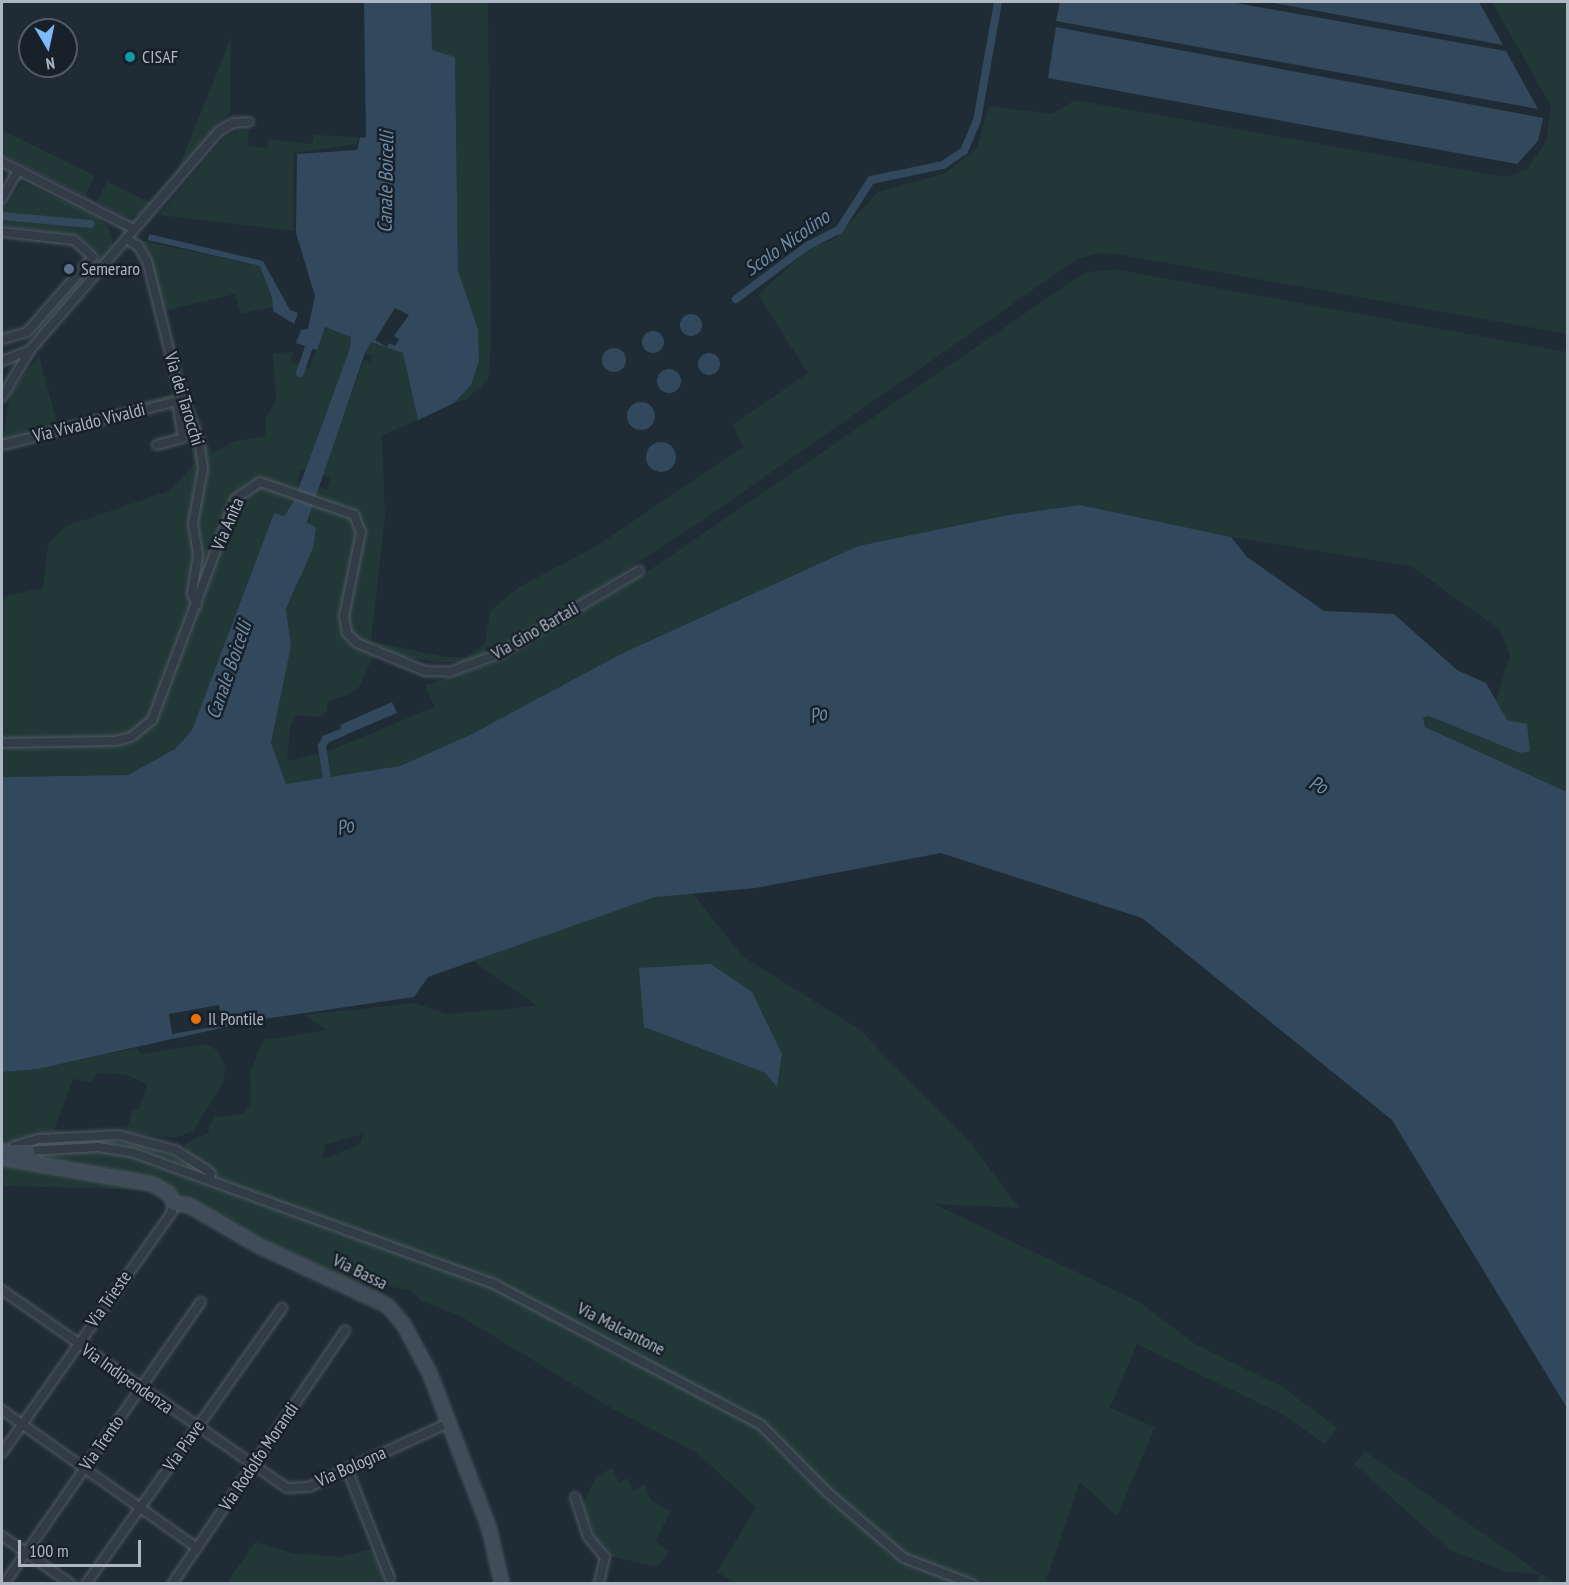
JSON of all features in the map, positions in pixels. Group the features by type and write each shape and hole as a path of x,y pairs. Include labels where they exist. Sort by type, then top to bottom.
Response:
{"street":[{"path":"3,392 31,349 219,131 233,123 249,122"},
{"path":"2,162 134,229"},
{"path":"2,199 18,170"},
{"path":"2,232 74,240 93,256 27,332 2,339"},
{"name":"Via dei Tarocchi","path":"126,239 138,246 147,261 181,400 199,440 203,469 193,524 198,555 192,594 197,605"},
{"path":"27,332 38,341"},
{"path":"2,362 31,349"},
{"path":"157,445 183,438 181,400"},
{"name":"Via Vivaldo Vivaldi","path":"2,445 181,400"},
{"name":"Via Anita","path":"2,743 115,741 139,732 158,710 240,493 260,482 291,490 351,512 361,526 344,616 351,639 425,671"},
{"name":"Via Gino Bartali","path":"425,671 449,672 499,654 639,571"},
{"name":"Via Malcantone","path":"7,1156 14,1146 38,1139 119,1135 175,1150 206,1169 211,1174 208,1179"},
{"name":"Via Malcantone","path":"7,1156 28,1151 120,1149 492,1283 761,1425 827,1492 904,1558 972,1584"},
{"path":"28,1151 30,1158 42,1166"},
{"name":"Via Bassa","path":"7,1156 42,1166 146,1182 169,1194 174,1204 188,1205 259,1246 384,1303 401,1320 421,1355 492,1537 502,1584"},
{"name":"Via Trieste","path":"2,1453 171,1213 174,1204"},
{"name":"Via Indipendenza","path":"2,1290 254,1466"},
{"name":"Via Trento","path":"4,1584 201,1302"},
{"name":"Via Piave","path":"86,1584 282,1308"},
{"name":"Via Rodolfo Morandi","path":"172,1584 345,1330"},
{"path":"2,1410 197,1548"},
{"name":"Via Bologna","path":"254,1466 294,1489 347,1469 448,1423"},
{"path":"347,1469 390,1578"},
{"path":"575,1497 588,1537 605,1557 599,1584"},
{"path":"2,1536 71,1584"}],"green space":[{"path":"431,2 488,2 491,346 488,380 467,399 454,403 471,385 479,362 478,329 458,271 455,57 432,51"},
{"path":"1492,2 1567,2 1567,334 1116,254 1099,253 1077,259 703,520 537,628 468,662 437,662 393,655 372,642 376,650 360,686 348,695 328,701 327,711 320,717 295,715 290,728 287,761 334,749 434,707 425,685 499,661 644,574 1084,273 1114,269 1567,352 1567,792 1425,727 1423,718 1429,716 1520,753 1496,700 1510,656 1500,630 1411,566 1231,537 1080,505 1008,515 858,546 621,654 470,735 400,766 286,785 271,743 291,646 286,609 299,582 313,499 317,487 327,489 330,478 322,475 364,360 370,362 372,356 365,353 371,342 403,353 418,420 382,435 385,517 371,641 444,657 465,657 485,644 490,611 519,587 595,547 743,447 733,424 808,373 758,295 808,249 836,238 878,192 946,173 977,148 989,106 1052,114 1075,100 1505,177 1527,170 1546,141 1551,106"},
{"path":"231,38 230,112 175,176"},
{"path":"2,130 95,176 85,196 2,155"},
{"path":"238,131 249,131 248,146 267,148 269,139 312,144 314,135 359,137 357,144 294,153 293,231 159,215 224,138"},
{"path":"22,182 96,216 108,227 113,239 110,254 41,333 35,329 100,254 79,236 2,225 3,206 7,206"},
{"path":"107,182 152,203 137,216 128,217 96,202"},
{"path":"139,240 260,266 272,297 272,307 241,314 235,294 164,311 149,254"},
{"path":"324,327 351,337 350,348 305,470 301,469 297,481 302,482 294,501 284,516 274,513 192,730 175,749 128,775 2,777 2,597 43,588 48,544 66,526 169,491 194,464 184,410 194,434 201,431 212,453 235,441 265,436 266,417 276,401 273,353 293,352 290,362 309,369"},
{"path":"39,356 57,423 176,393 171,400 2,442 11,392"},
{"path":"691,891 742,956 859,1029 972,1145 1019,1208 934,1204 1139,1302 1195,1344 1283,1387 1337,1428 1325,1444 1282,1414 1137,1344 1110,1408 1155,1427 1117,1516 1080,1482 1046,1580 1057,1583 735,1583 717,1572 756,1507 696,1452 613,1409 462,1317 421,1301 411,1290 386,1286 383,1296 157,1190 2,1186 2,1072 38,1069 137,1048 141,1054 206,1044 218,1051 225,1066 224,1082 193,1131 175,1138 126,1132 133,1109 139,1110 147,1084 127,1075 98,1073 91,1082 73,1079 54,1130 151,1146 213,1176 185,1150 186,1143 209,1133 209,1126 215,1117 243,1114 251,1104 250,1073 263,1040 327,1030 304,1015 415,1003 447,1014 537,1006 473,961 655,897","holes":["644,1027 782,1054 777,1086 765,1073","363,1134 360,1144 323,1159 325,1145"]},
{"path":"1365,1451 1541,1574 1507,1572 1450,1550 1354,1464"},
{"path":"612,1468 619,1482 628,1478 632,1491 645,1484 651,1500 671,1512 655,1541 669,1552 657,1567 609,1556 595,1538 583,1505 596,1476"},
{"path":"255,1542 293,1553 340,1557 383,1546 397,1583 226,1584"},
{"path":"1541,1574 1555,1583 1536,1583"}],"water":[{"path":"364,2 431,2 432,50 455,57 458,271 478,329 479,361 471,385 454,403 418,420 403,353 371,342 365,353 307,522 316,528 313,548 286,609 291,646 271,743 286,784 400,766 470,735 621,654 858,546 1008,515 1080,505 1231,537 1247,557 1324,611 1394,614 1457,670 1486,683 1507,720 1527,724 1530,751 1520,753 1429,716 1423,718 1425,727 1567,792 1567,1408 1392,1120 1142,918 941,853 756,888 655,897 428,977 414,997 257,1020 38,1069 2,1072 2,777 128,775 175,749 192,730 274,513 284,516 294,501 350,348 351,337 325,327 317,350 296,343 301,330 308,329 315,296 296,233 297,154 357,150 360,138 366,137"},
{"path":"1060,2 1230,2 1506,51 1538,109 1056,21"},
{"path":"1268,2 1479,2 1503,45"},
{"path":"1056,27 1543,118 1538,141 1517,164 1048,78"},
{"path":"149,234 263,261 290,310 298,313 294,324 273,311 272,297 260,266 148,240"},
{"path":"687,314 695,314 702,321 702,329 695,336 687,336 680,329 680,321"},
{"path":"649,331 657,331 664,338 664,346 657,353 649,353 642,346 642,338"},
{"path":"614,348 622,352 626,360 622,368 614,372 606,368 602,360 606,352"},
{"path":"709,353 717,356 720,364 717,372 709,375 701,372 698,364 701,356"},
{"path":"669,369 677,373 681,381 677,389 669,393 661,389 657,381 661,373"},
{"path":"641,402 651,406 655,416 651,426 641,430 631,426 627,416 631,406"},
{"path":"661,442 672,446 676,457 672,468 661,472 650,468 646,457 650,446"},
{"path":"392,702 397,713 345,735 340,725"},
{"path":"711,964 752,992 782,1054 777,1087 765,1073 644,1027 639,968"}],"pier":[{"path":"395,308 409,315 394,336 399,339 395,346 389,343 387,347 375,340"},
{"path":"219,1005 223,1025 172,1034 169,1014"}],"waterway":[{"name":"Scolo Nicolino","path":"736,299 807,246 839,230 871,180 943,165 964,151 977,121 998,2"},
{"path":"2,216 91,224"},
{"path":"300,373 312,339"},
{"path":"328,787 322,746 326,739 343,732"}],"place":[{"name":"CISAF","path":"130,57"},
{"name":"Semeraro","path":"69,269"},
{"name":"Il Pontile","path":"196,1019"}],"water label":[{"name":"Canale Boicelli","path":"386,182"},
{"name":"Canale Boicelli","path":"229,670"},
{"name":"Po","path":"818,715"},
{"name":"Po","path":"1318,785"},
{"name":"Po","path":"345,827"}]}
